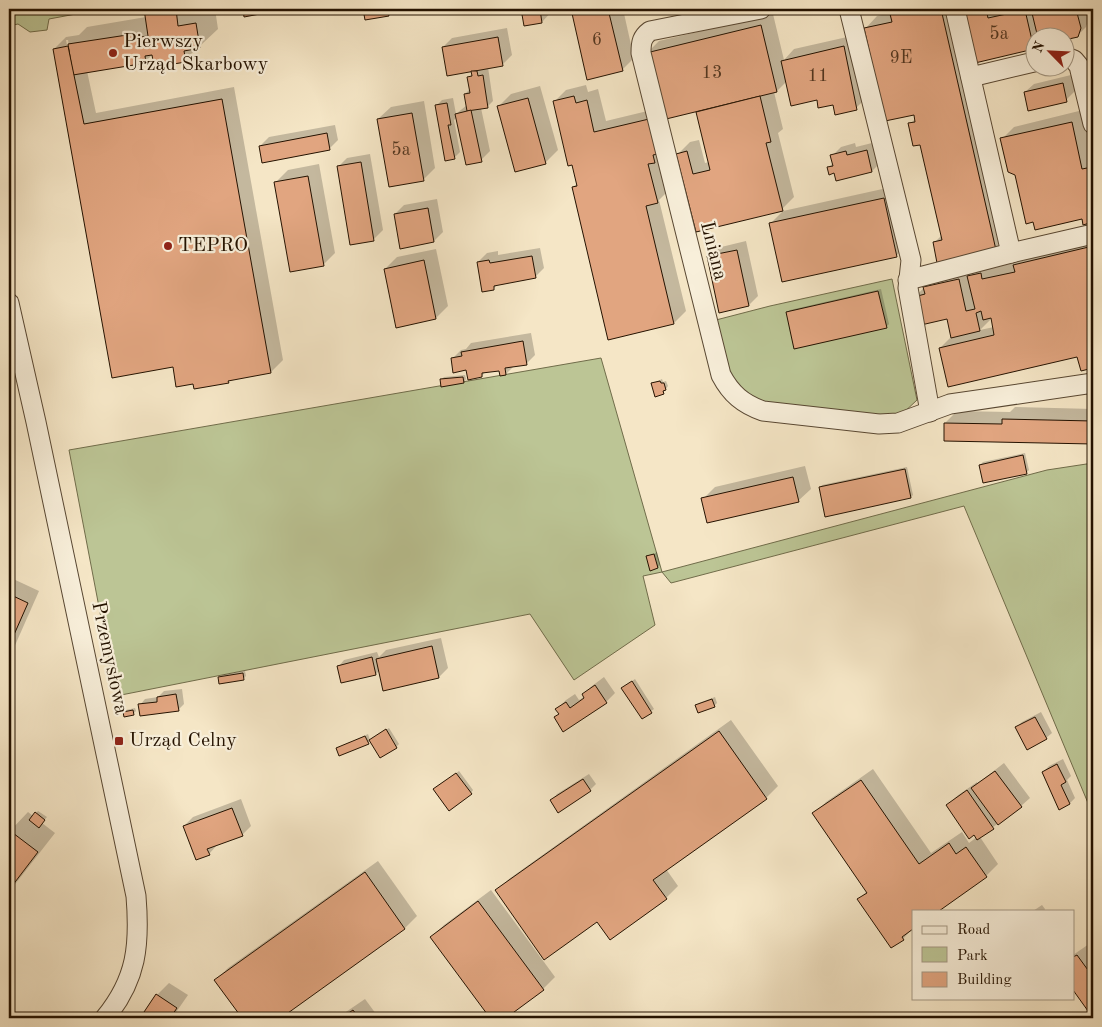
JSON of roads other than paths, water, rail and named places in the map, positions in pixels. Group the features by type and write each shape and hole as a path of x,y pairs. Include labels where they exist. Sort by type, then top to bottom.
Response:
{"street":[{"name":"Lniana","path":"761,9 650,31 644,36 641,43 641,53 721,375 738,399 749,406 763,411 878,424 898,423 950,404 1093,383"},
{"path":"849,9 911,260 908,288 930,412"},
{"path":"955,9 1011,253"},
{"path":"1074,60 1079,66 1093,124"},
{"path":"971,77 1024,64"},
{"path":"908,280 1093,234"},
{"name":"Przemysłowa","path":"9,303 14,351 36,422 136,896 139,928 136,957 122,993 105,1018"}],"place":[{"name":"Pierwszy Urząd Skarbowy","path":"113,53"},
{"name":"TEPRO","path":"168,246"},
{"name":"Urząd Celny","path":"119,741"}]}
